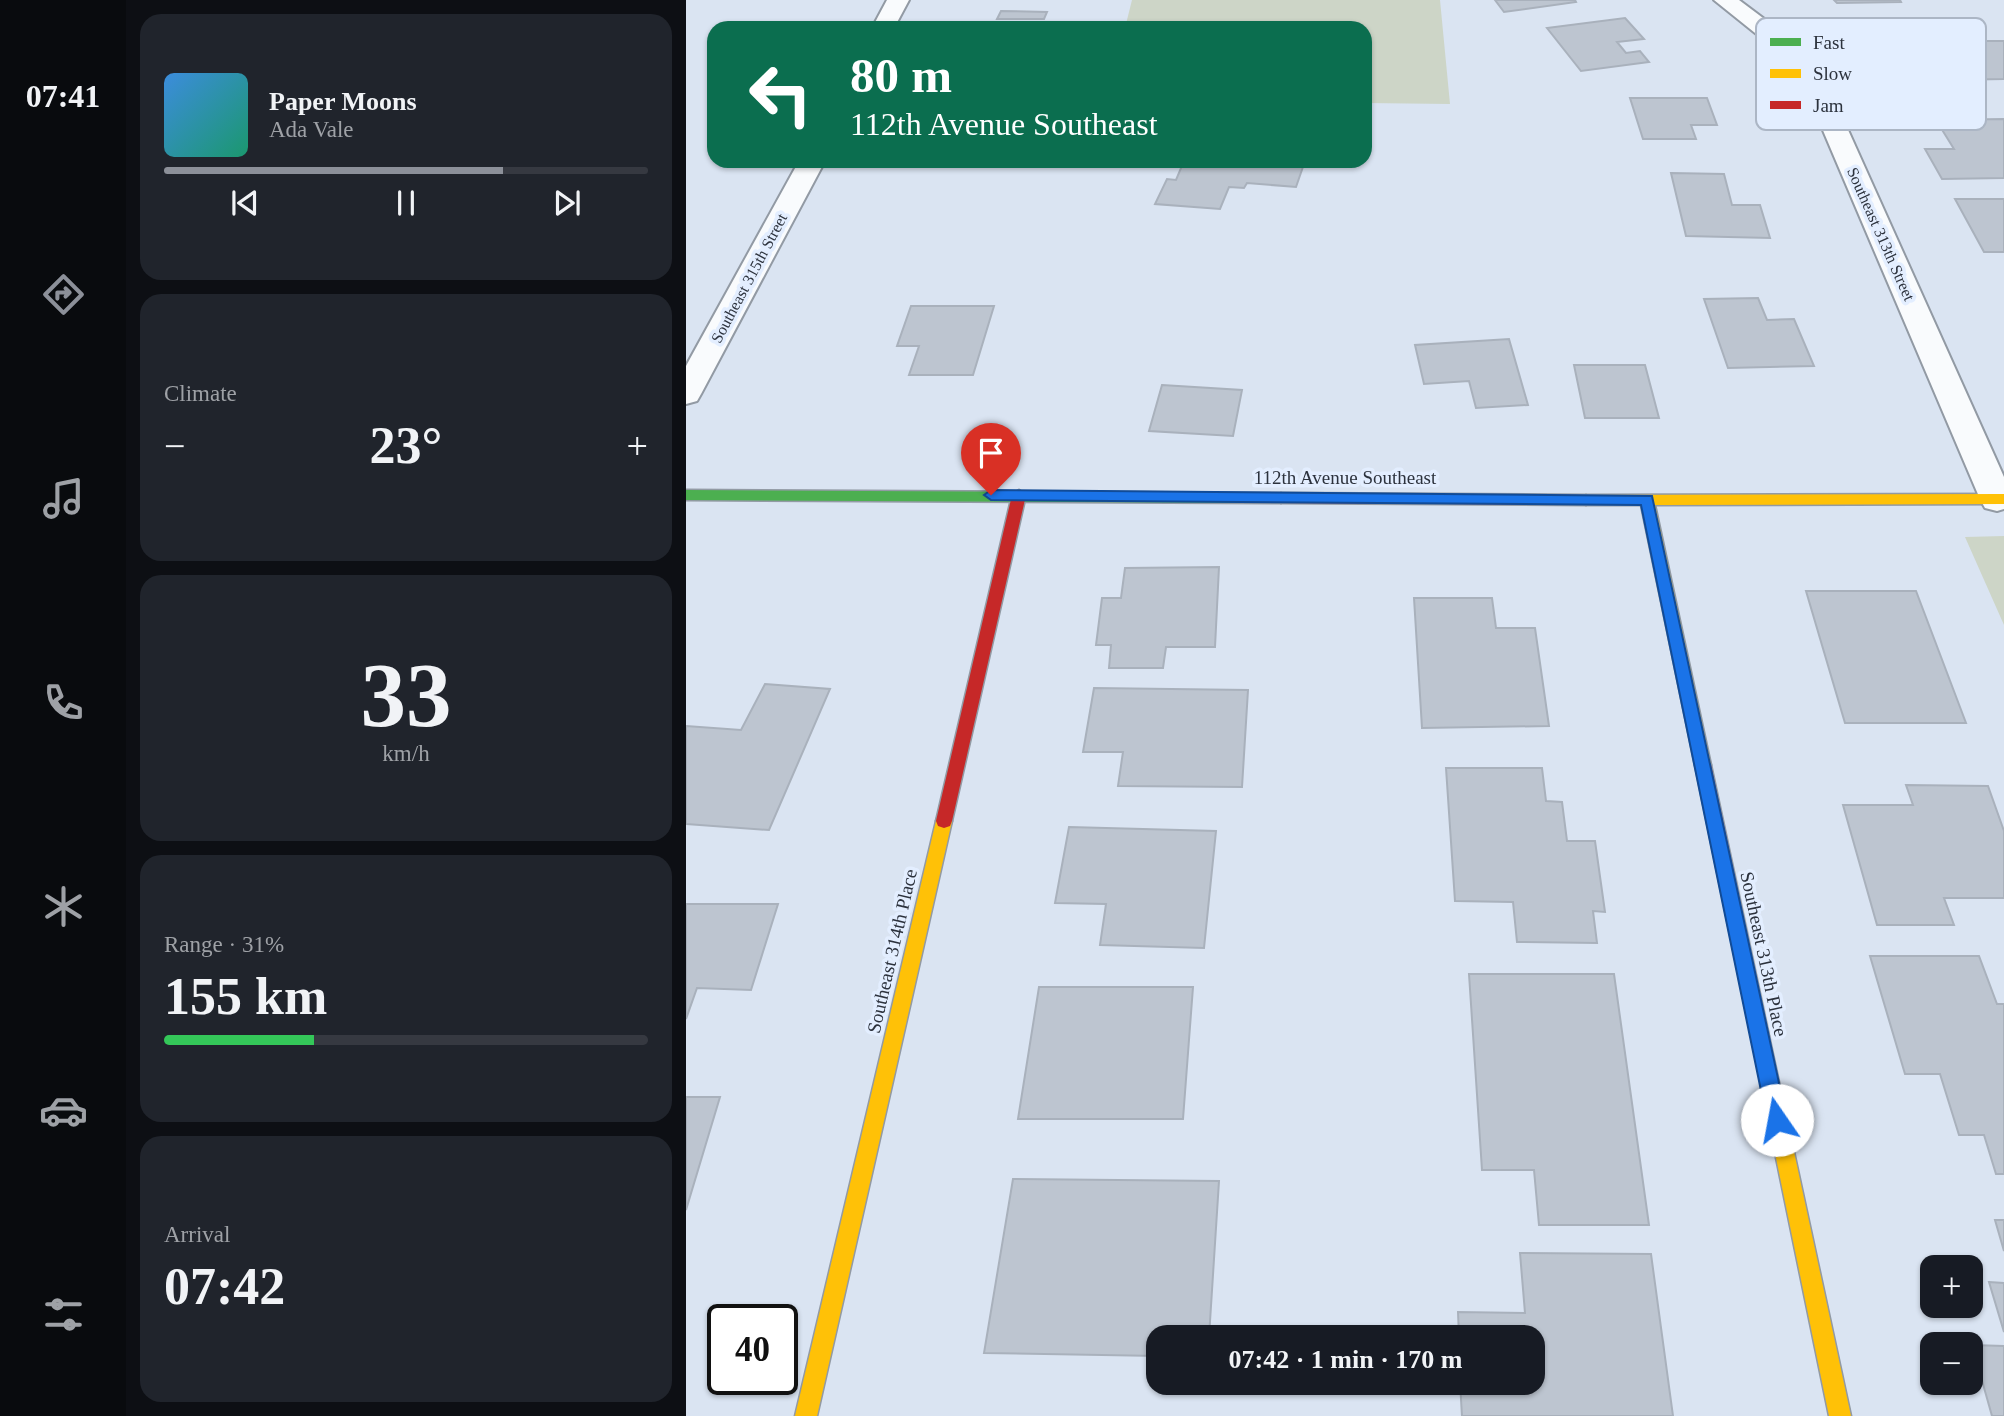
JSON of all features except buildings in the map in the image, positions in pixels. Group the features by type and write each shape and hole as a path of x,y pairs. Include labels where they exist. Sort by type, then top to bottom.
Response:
{"street":[{"path":"887,21 898,0"},
{"name":"Southeast 313th Street","path":"1725,0 1756,24"},
{"name":"Southeast 313th Street","path":"1836,130 2000,499"},
{"name":"Southeast 315th Street","path":"686,394 808,168"},
{"name":"112th Avenue Southeast","path":"686,495 2000,499"},
{"name":"Southeast 314th Place","path":"806,1416 1018,495"},
{"name":"Southeast 313th Place","path":"1647,500 1840,1416"}],"shaded area":[{"path":"1132,0 1440,0 1450,104 1372,103 1372,21 1127,21"},
{"path":"2004,536 2004,625 1965,537"}],"traffic: fast":[{"path":"686,495 1281,498"}],"traffic: slow":[{"path":"1586,500 2004,499"},
{"path":"1647,500 1703,765"},
{"path":"806,1416 944,821"},
{"path":"1760,1036 1840,1416"}],"traffic: jam":[{"path":"944,821 1019,495"},
{"path":"1281,498 1586,500"},
{"path":"1703,765 1760,1036"}],"route":[{"path":"991,495 1647,500 1777,1120"}]}
